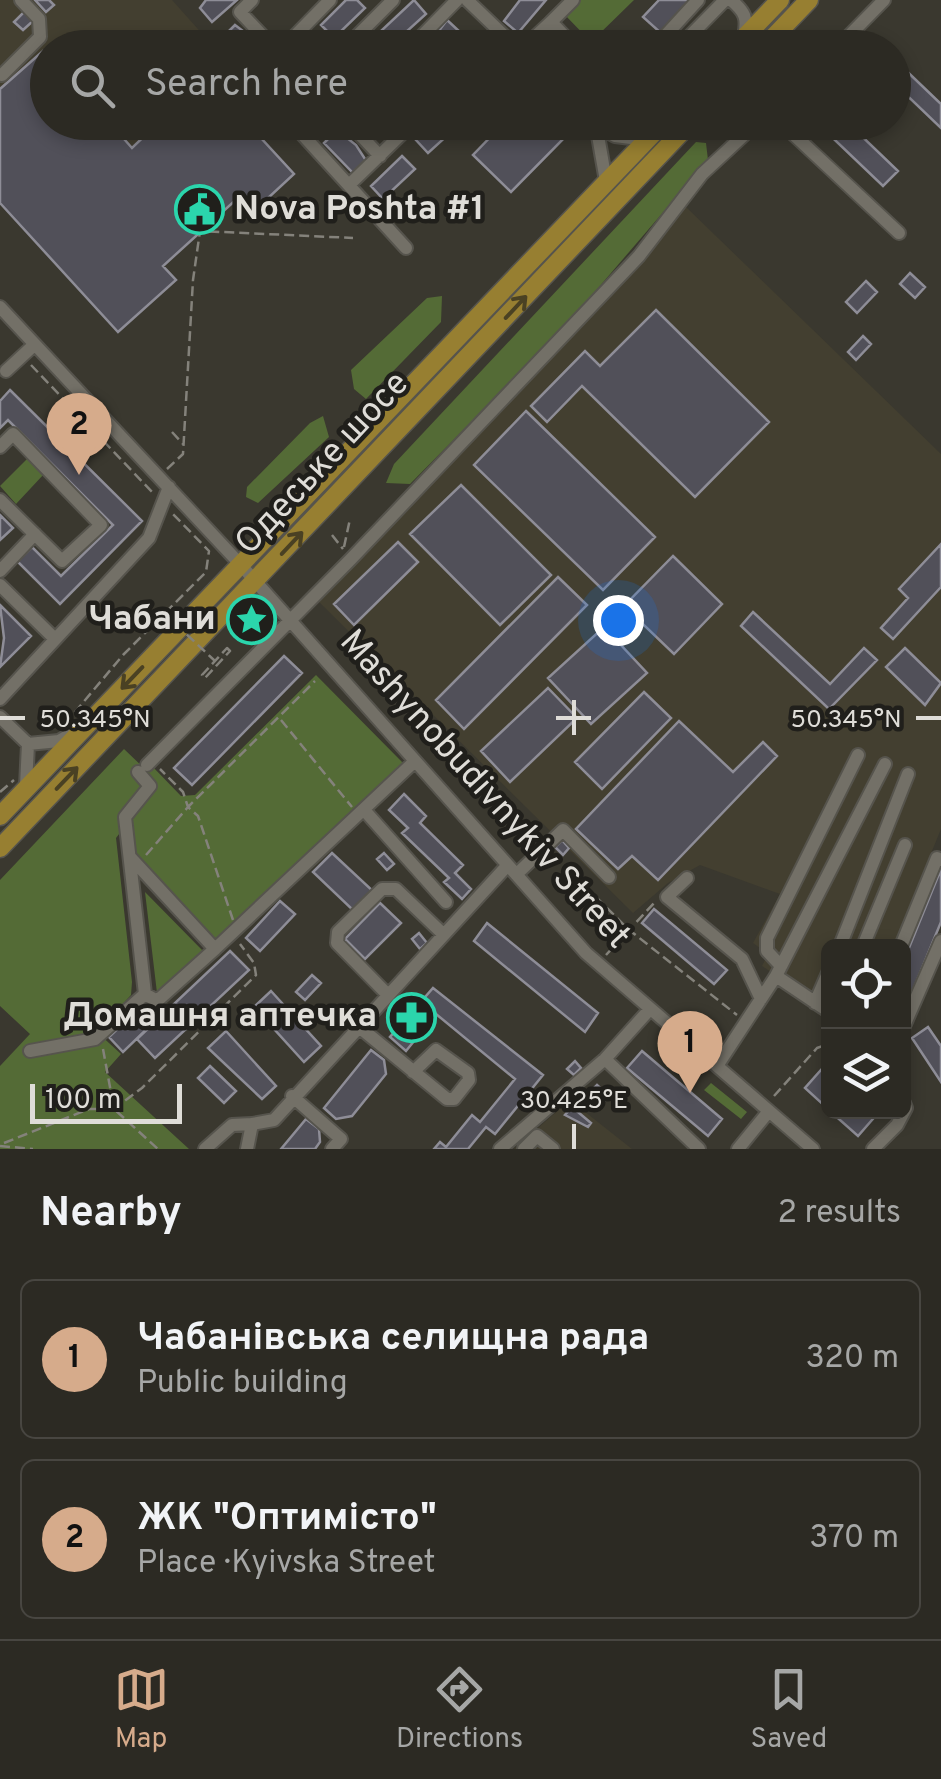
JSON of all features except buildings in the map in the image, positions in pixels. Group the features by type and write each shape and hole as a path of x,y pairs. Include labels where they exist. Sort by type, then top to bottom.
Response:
{"highway":[{"path":"751,30 780,0"},
{"path":"780,30 808,0"},
{"name":"Одеське шосе","path":"1,808 23,782 86,726 644,140"},
{"name":"Одеське шосе","path":"0,848 675,140"}],"street":[{"path":"21,0 38,19 39,30"},
{"path":"252,0 237,14 254,30"},
{"path":"301,30 330,0"},
{"path":"363,30 393,0"},
{"path":"431,30 456,0"},
{"path":"467,0 500,30"},
{"path":"541,30 573,0"},
{"path":"670,30 698,0"},
{"path":"697,30 728,0 747,22 744,30"},
{"path":"855,30 884,0"},
{"path":"551,22 559,30"},
{"path":"2,75 30,47"},
{"path":"309,140 406,248"},
{"path":"360,140 380,156"},
{"path":"350,185 396,140"},
{"path":"596,140 606,181"},
{"path":"145,994 134,861 126,817 150,786 145,766 290,621 348,554 639,256 702,174 739,140"},
{"path":"799,140 900,234"},
{"name":"Mashynobudivnykiv Street","path":"0,307 240,564 586,953 813,1149"},
{"path":"6,371 34,344"},
{"path":"0,447 13,434 101,525 62,561 0,500"},
{"path":"0,699 148,538 169,488"},
{"path":"0,571 35,534"},
{"path":"0,585 55,638"},
{"path":"0,717 28,744 30,764 23,782"},
{"path":"28,744 59,741 86,726"},
{"path":"821,1007 779,971 767,950 767,938 858,755"},
{"path":"145,994 158,1001 414,762"},
{"path":"717,1066 779,971 885,764"},
{"path":"843,939 908,774"},
{"path":"362,814 446,902"},
{"path":"521,870 562,830 608,877"},
{"path":"866,939 905,845"},
{"path":"904,939 937,858 941,860"},
{"path":"134,861 215,949"},
{"path":"205,1149 232,1125 274,1120 506,866"},
{"path":"688,878 667,897 742,959 761,999"},
{"path":"387,994 337,943 338,932 382,889 396,889 443,934"},
{"path":"911,1010 941,941"},
{"path":"815,1003 821,989"},
{"path":"30,1051 94,1039 145,994"},
{"path":"500,1149 605,1059 650,1009"},
{"path":"358,1026 413,1072"},
{"path":"605,1059 700,1149"},
{"path":"292,1096 341,1139 332,1149"},
{"path":"738,1149 769,1111"},
{"path":"874,1149 901,1119"},
{"path":"247,1149 252,1124"},
{"path":"524,1149 537,1136 553,1149"}],"path":[{"path":"166,470 183,454 200,231 354,238"},
{"path":"22,356 209,551 210,558 206,572 123,655 57,733"},
{"path":"172,432 184,445"},
{"path":"348,554 350,519"},
{"path":"332,535 348,554"},
{"path":"165,614 226,671"},
{"path":"134,861 315,681"},
{"path":"280,719 362,814"},
{"path":"2,1144 89,1109 114,1109 142,1088 256,975 254,963 234,932 198,816 188,808 183,792 145,766"},
{"path":"1,808 23,782"},
{"path":"596,897 628,929 746,1022"},
{"path":"604,956 628,929 667,897"},
{"path":"102,1033 114,1109 158,1149"},
{"path":"774,1096 821,1047"},
{"path":"2,1144 33,1149"}],"shaded area":[{"path":"0,0 172,0 199,30 30,30 30,62 0,89"},
{"path":"125,140 141,140 132,148"},
{"path":"686,207 941,454 941,829 896,939 821,939 821,1005 762,966 768,954 753,943 780,894 700,865 668,883 633,913 314,597"},
{"path":"570,1100 632,1149 514,1149"}],"green space":[{"path":"581,0 634,0 603,30 579,30 565,15"},
{"path":"696,142 706,143 708,160 563,329 410,484 386,483 394,464"},
{"path":"442,296 441,322 366,399 354,389 351,370 427,298"},
{"path":"323,416 329,437 258,503 246,497 247,487 310,423"},
{"path":"28,458 44,474 16,504 0,486"},
{"path":"316,675 403,763 215,941 136,855 126,825 116,838 132,982 131,995 97,1032 121,1054 105,1072 189,1149 0,1149 0,1066 30,1034 0,1006 0,880 124,749 147,771 152,766 181,796 195,795"},
{"path":"145,892 203,951 157,993"},
{"path":"663,1040 698,1071 691,1078 657,1046"},
{"path":"711,1083 747,1112 741,1119 704,1090"}],"place":[{"name":"Nova Poshta #1","path":"199,210"},
{"name":"ЖК \"Оптимісто\"","path":"79,475"},
{"name":"Чабани","path":"251,620"},
{"name":"Домашня аптечка","path":"412,1017"},
{"name":"Чабанівська селищна рада","path":"690,1093"}]}
